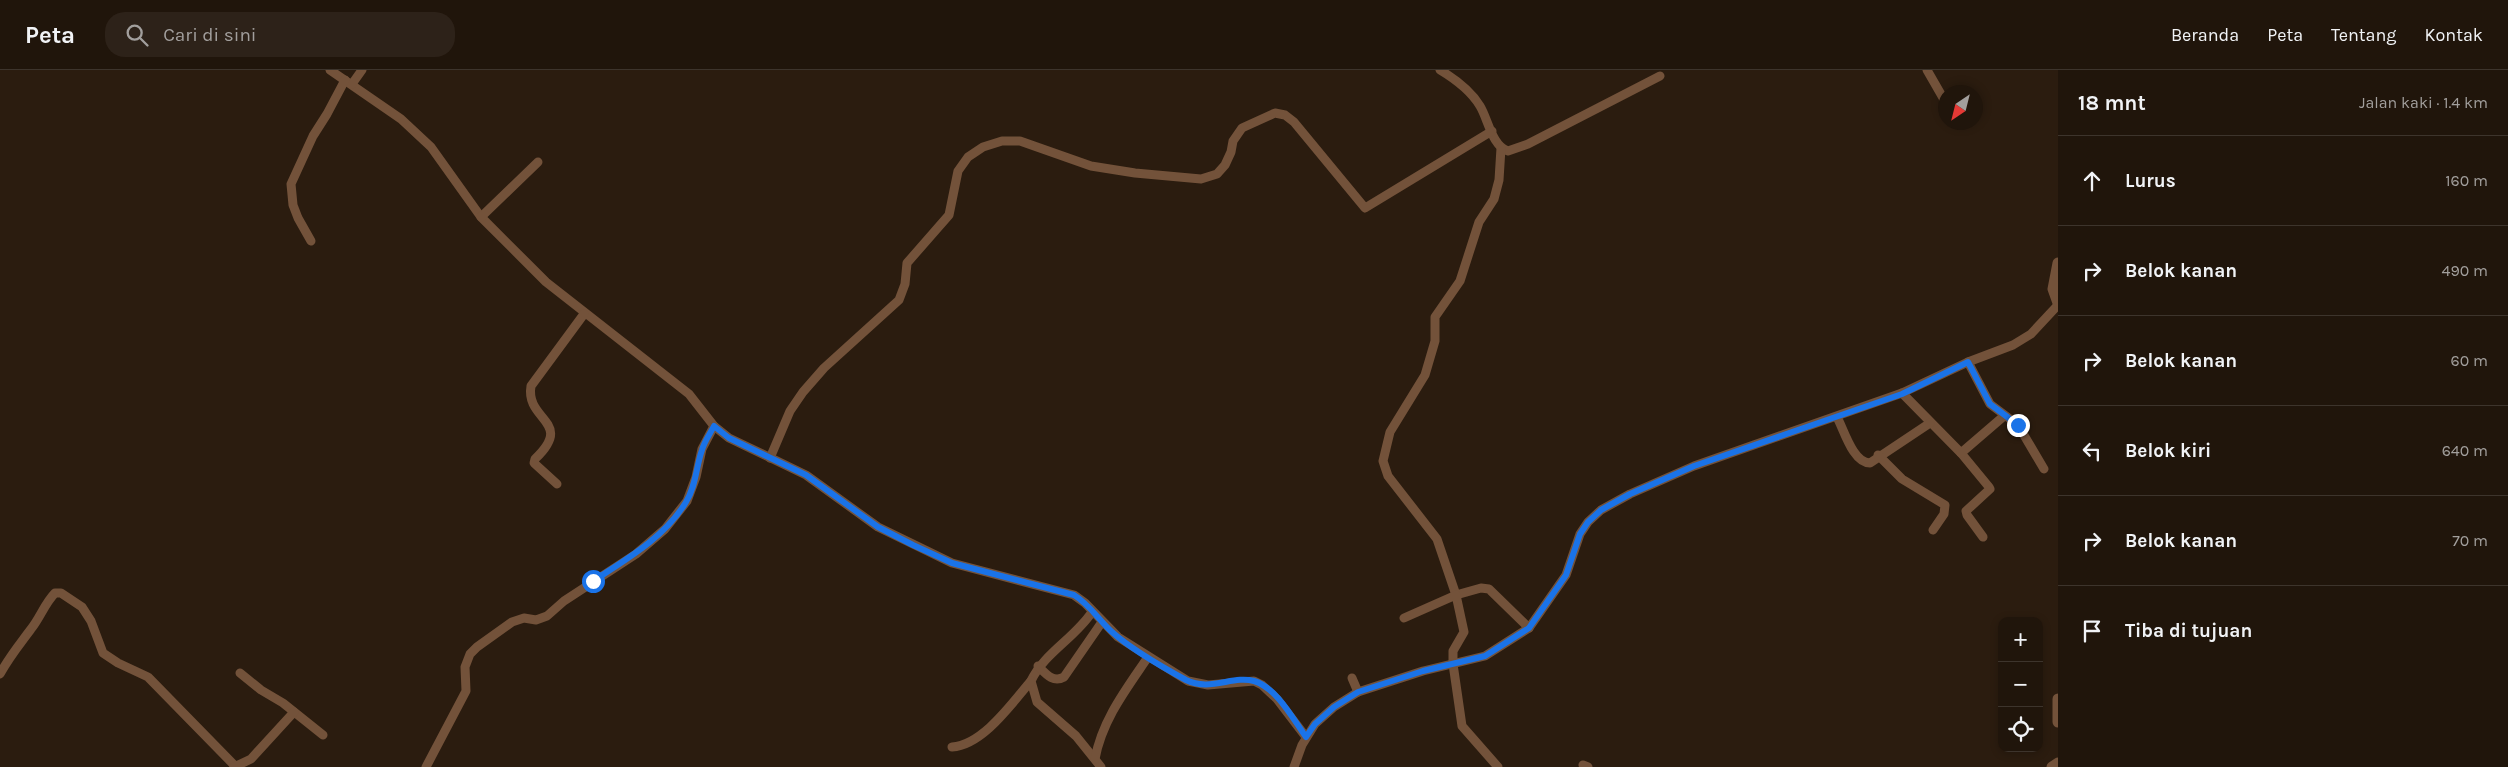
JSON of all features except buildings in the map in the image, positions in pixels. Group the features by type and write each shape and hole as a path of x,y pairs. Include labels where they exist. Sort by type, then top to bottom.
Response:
{"street":[{"path":"330,70 401,119 431,147 481,217 546,282 584,314 689,394 714,426 729,438 806,475 878,527 952,563 1067,593 1080,599 1118,637 1188,681 1208,685 1254,681 1269,690 1306,737"},
{"path":"311,240 298,218 291,184 313,136 348,82 362,70"},
{"path":"1440,70 1467,89 1480,106 1501,148 1499,180 1494,200 1479,222 1460,281 1435,317 1435,341 1424,375 1390,432 1383,461 1388,476 1422,517 1436,538 1456,596 1464,632 1453,651 1453,664 1462,726 1498,767"},
{"path":"1927,70 1938,90"},
{"path":"1501,148 1508,151 1528,144 1660,76"},
{"path":"770,458 790,411 803,392 824,368 899,300 905,284 907,263 949,215 958,171 968,157 983,147 1002,141 1020,141 1091,166 1201,180 1217,174 1225,165 1231,152 1233,141 1242,128 1275,113 1285,115 1294,122 1365,208 1492,131"},
{"path":"481,217 538,162"},
{"path":"1294,767 1306,737 1315,724 1334,707 1358,692 1485,656 1529,628 1566,575 1580,534 1588,522 1601,510 1630,494 1694,466 1902,394 1968,362 2022,340 2058,304 2053,289 2058,262"},
{"path":"557,484 534,463 535,459 548,447 551,433 530,394 531,386 584,314"},
{"path":"1968,362 1990,404 2018,425 2044,469"},
{"path":"1902,394 1960,453 1989,487 1990,489 1966,511 1966,515 1983,537"},
{"path":"1960,453 2004,416"},
{"path":"1837,417 1858,458 1870,463 1878,455 1930,423"},
{"path":"426,767 466,691 465,667 470,654 512,622 547,616 564,601 636,554 665,529 687,501 696,477 702,449 714,426"},
{"path":"1878,455 1902,479 1945,505 1944,514 1932,530"},
{"path":"1404,618 1456,596 1481,588 1488,589 1529,628"},
{"path":"0,674 13,651 31,630 50,598 55,594 61,594 82,607 91,621 103,652 118,663 148,677 235,766 251,759 294,712"},
{"path":"952,747 963,746 976,739 1004,713 1031,681 1038,666 1086,622 1092,612"},
{"path":"1038,666 1052,679 1058,680 1064,677 1102,622"},
{"path":"1094,759 1098,742 1116,705 1148,656"},
{"path":"240,673 323,735"},
{"path":"1352,678 1358,692"},
{"path":"1031,681 1037,702 1076,736 1101,767"},
{"path":"2058,704 2058,722"},
{"path":"2052,767 2058,763"}],"route":[{"path":"593,581 636,554 665,529 687,501 696,477 702,449 714,426 729,438 806,475 852,510 878,527 913,545 952,563 1074,595 1085,603 1118,637 1188,681 1216,685 1244,680 1254,681 1262,685 1277,699 1306,737 1315,724 1334,707 1358,692 1423,671 1480,658 1529,628 1566,575 1580,534 1588,522 1601,510 1630,494 1694,466 1902,394 1968,362 1990,404 2018,425"}]}
